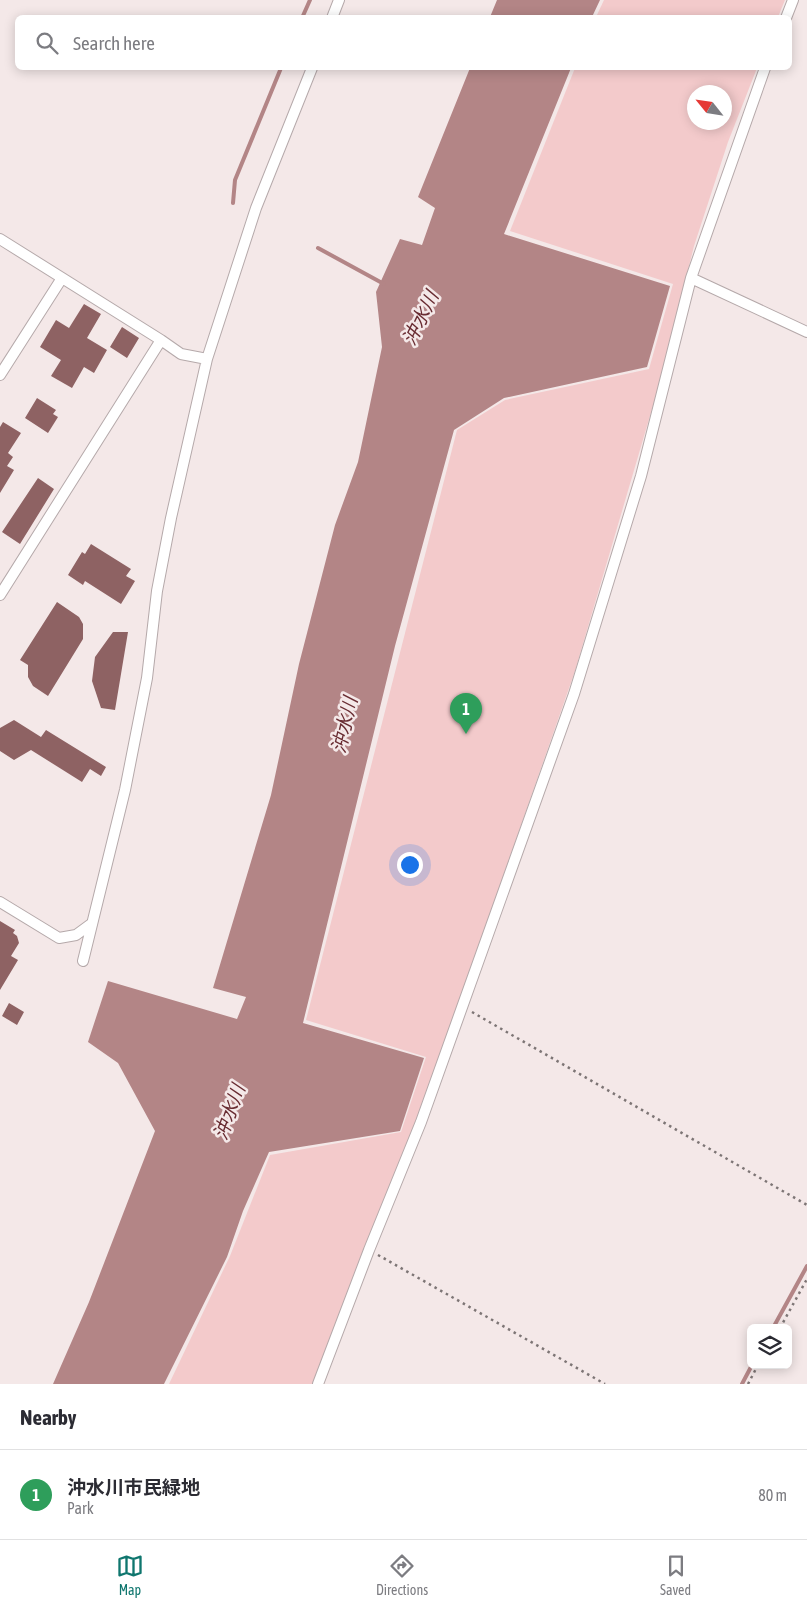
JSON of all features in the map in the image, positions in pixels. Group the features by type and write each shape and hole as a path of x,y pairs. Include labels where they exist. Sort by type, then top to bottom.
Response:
{"street":[{"path":"333,15 339,0"},
{"path":"787,15 793,0"},
{"path":"83,961 125,790 147,678 157,591 169,527 207,360 256,208 311,70"},
{"path":"318,1384 369,1250 421,1122 579,676 641,476 691,278 764,70"},
{"path":"0,239 181,354 207,360"},
{"path":"0,375 62,278"},
{"path":"691,278 807,332"},
{"path":"0,595 161,340"},
{"path":"0,902 59,938 76,935 91,924"}],"path":[{"path":"462,1006 807,1205"},
{"path":"369,1250 605,1384"},
{"path":"782,1324 807,1279"},
{"path":"748,1384 756,1369"}],"shaded area":[{"path":"604,0 785,0 779,15 597,15"},
{"path":"574,70 756,70 728,142 694,246 662,375 575,671 411,1140 315,1384 169,1384 230,1256 270,1155 401,1132 426,1057 306,1020 457,430 505,400 649,369 673,284 510,231"}],"water":[{"path":"497,0 600,0 593,15 491,15"},
{"name":"沖水川","path":"469,70 570,70 504,234 670,286 647,367 504,398 454,430 395,646 303,1023 424,1058 400,1131 269,1152 243,1211 227,1257 164,1384 53,1384 89,1302 155,1131 118,1063 88,1042 108,981 237,1019 246,997 213,988 271,795 299,664 335,525 358,462 382,347 376,292 400,239 422,245 435,208 418,197"}],"building":[{"path":"84,304 101,314 87,338 107,350 94,373 84,367 72,388 51,376 61,360 40,347 56,320 69,328"},
{"path":"122,327 139,338 127,358 110,347"},
{"path":"37,398 56,410 53,414 58,417 48,433 25,418"},
{"path":"3,422 21,433 8,453 13,457 7,466 14,470 0,493 0,427"},
{"path":"38,478 54,489 20,544 2,532"},
{"path":"91,544 131,569 126,576 135,581 121,604 85,581 83,585 68,575 82,552 85,554"},
{"path":"57,602 79,617 83,624 83,639 48,696 33,686 28,677 28,665 20,660"},
{"path":"113,632 128,632 115,710 101,708 92,681 95,657"},
{"path":"14,720 41,737 46,730 106,767 101,776 90,769 82,782 31,750 14,760 0,751 0,728"},
{"path":"0,921 15,930 13,933 17,936 19,943 11,956 18,960 0,990"},
{"path":"9,1003 24,1012 17,1025 2,1016"}],"waterway":[{"path":"303,15 310,0"},
{"path":"233,203 235,180 280,70"},
{"path":"318,248 384,284"},
{"path":"775,1324 807,1266"},
{"path":"742,1384 750,1369"}],"place":[{"name":"沖水川市民緑地","path":"466,734"}]}
